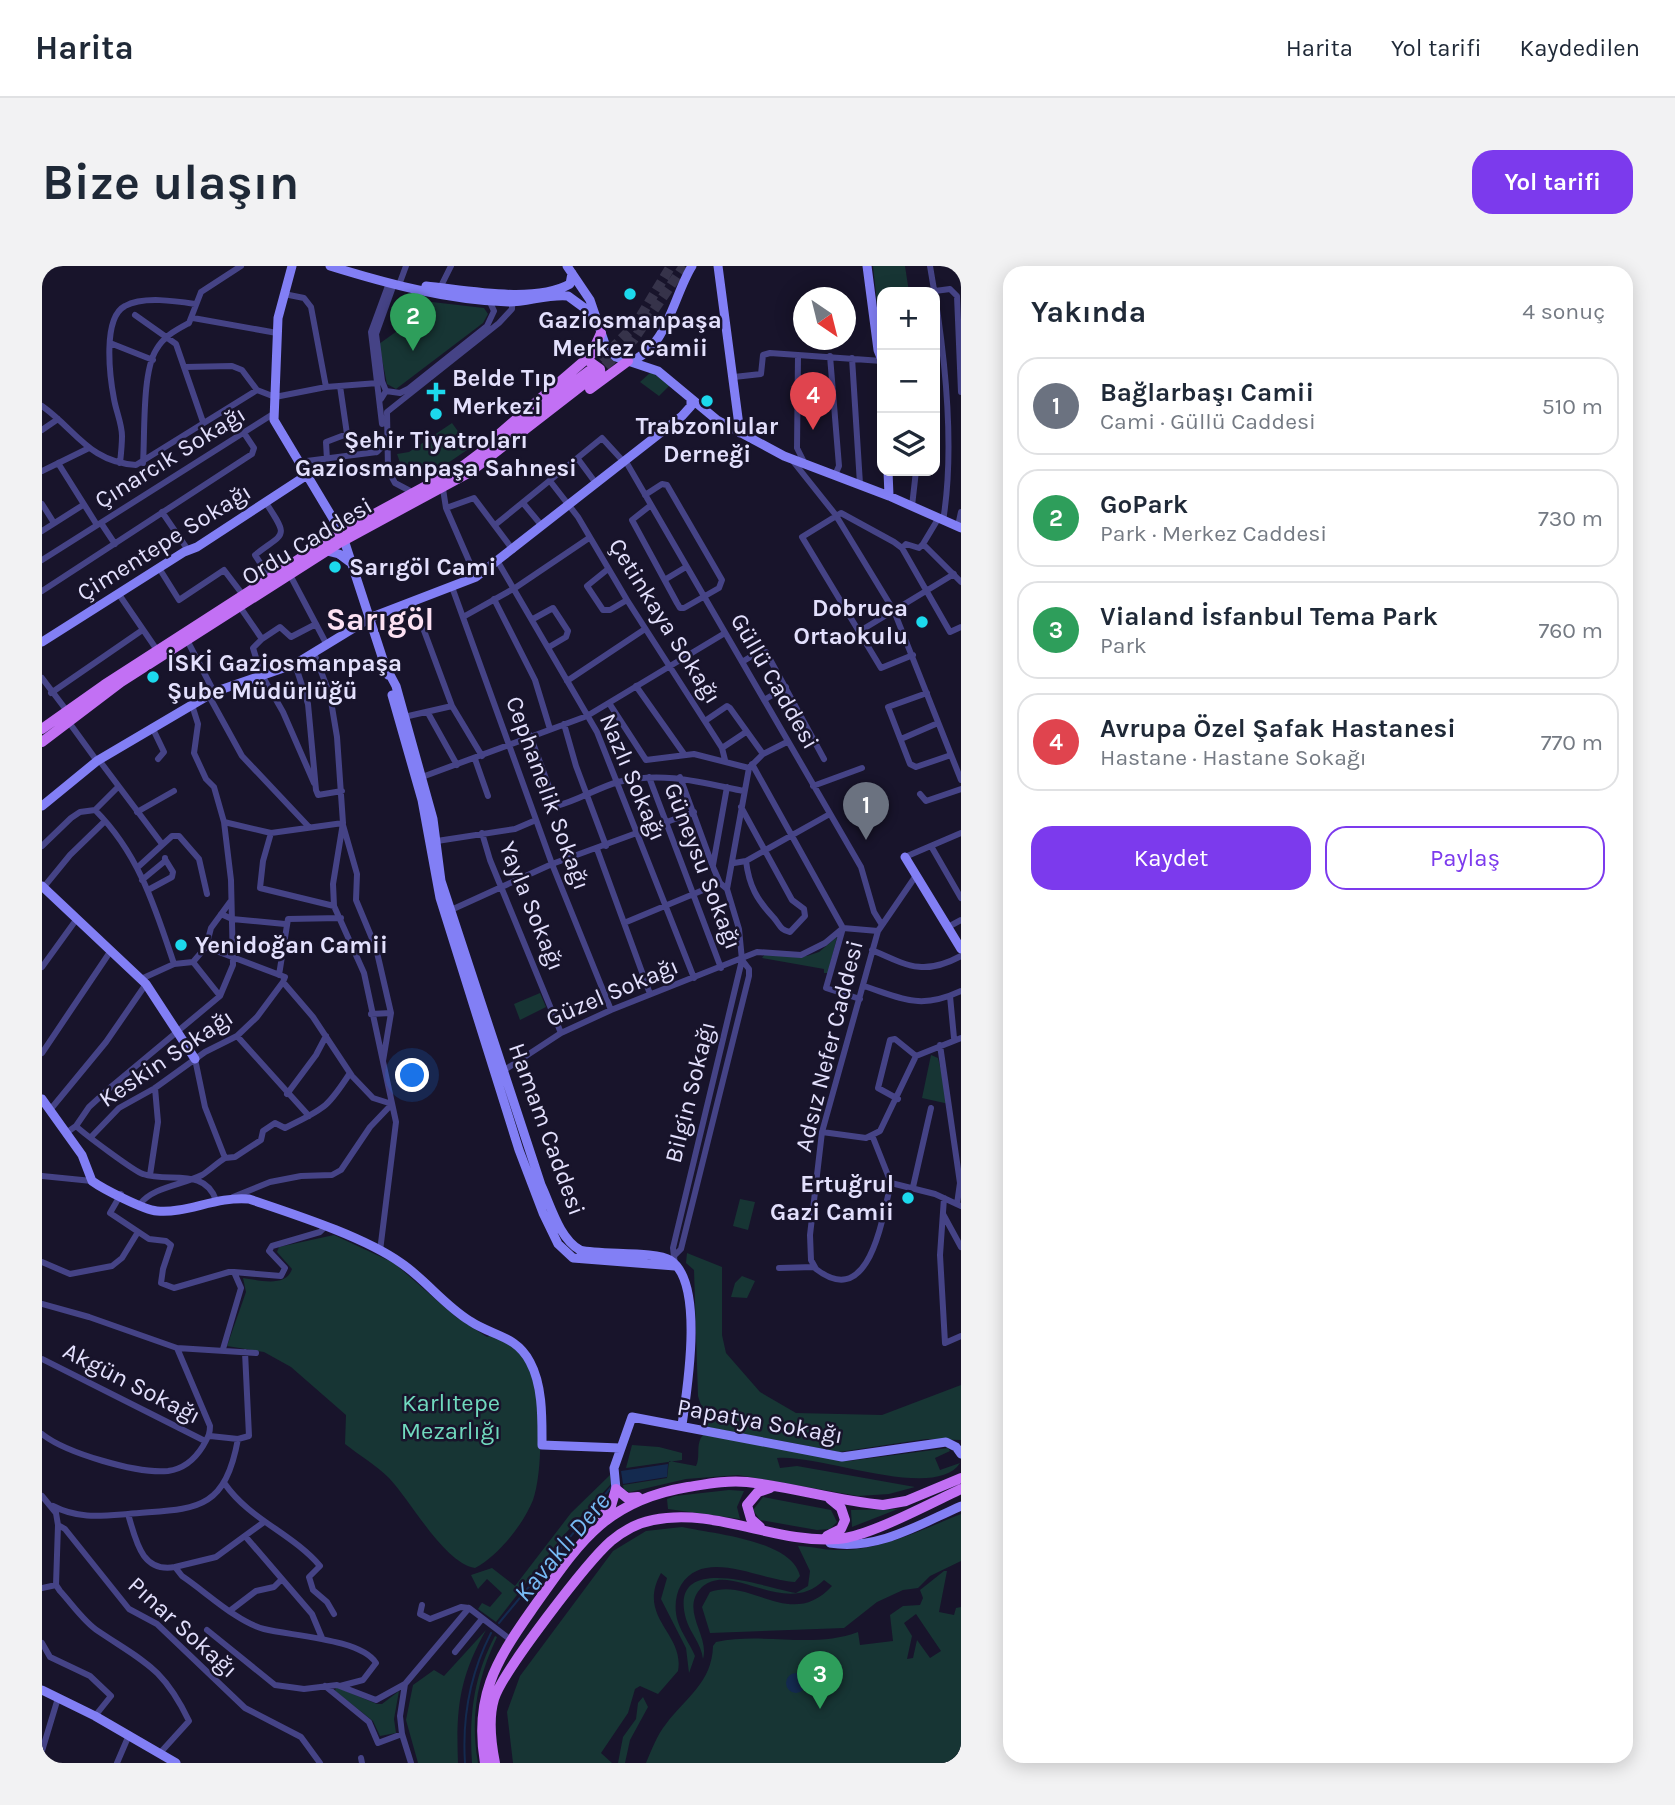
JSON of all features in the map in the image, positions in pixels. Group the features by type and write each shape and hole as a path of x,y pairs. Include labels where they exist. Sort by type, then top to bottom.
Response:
{"main road":[{"path":"593,372 594,351 601,333"},
{"path":"481,459 512,422 593,372 628,361"},
{"name":"Ordu Caddesi","path":"42,742 67,716 157,650 290,575 327,551 343,536 443,488 593,372"},
{"name":"Ordu Caddesi","path":"42,729 187,640 270,578 415,493 481,459"},
{"path":"485,1763 481,1733 483,1703 494,1669 511,1640 611,1506 616,1489 627,1498 724,1482 777,1487 883,1505 906,1501 961,1478"},
{"path":"761,1529 751,1519 747,1505 758,1492 777,1487"},
{"path":"495,1763 492,1708 502,1681 610,1542 628,1529 665,1518 699,1519 807,1537 845,1538 961,1489"},
{"path":"585,1539 615,1513 648,1496"},
{"path":"807,1537 831,1535 844,1525 843,1512 826,1496"}],"street":[{"path":"143,463 147,393 153,352 167,335 193,318 195,304 201,292 242,266"},
{"path":"273,414 277,333 292,266"},
{"path":"330,266 394,284 489,300 512,302 568,296 596,317"},
{"path":"299,463 377,452 383,444 381,399 371,332 394,284 406,266"},
{"path":"440,291 451,266"},
{"path":"718,266 740,433"},
{"path":"867,266 878,350"},
{"path":"930,266 934,287"},
{"path":"628,361 641,356 654,345 692,267"},
{"path":"440,291 504,293 563,288 572,280 569,269"},
{"path":"569,269 590,300 611,353 658,371 717,420 788,458 860,484 959,527 961,512"},
{"path":"940,291 955,291 959,309 961,392"},
{"path":"433,371 499,323 512,309 512,302 504,293"},
{"path":"284,294 304,298 311,307 326,387"},
{"path":"120,463 122,435 113,393 110,343 115,315 125,306 176,300 195,304"},
{"path":"415,493 395,483 387,463 385,418 393,406 491,321 494,311 489,300"},
{"path":"135,315 167,335 176,344 202,422"},
{"path":"193,318 277,333"},
{"path":"110,343 153,359"},
{"path":"902,548 906,544 919,548 941,520 949,470 938,350"},
{"path":"734,377 761,374 765,354 877,360"},
{"path":"798,356 797,448 805,465"},
{"path":"830,356 839,466 835,475"},
{"path":"376,357 393,406"},
{"path":"852,358 860,484"},
{"path":"185,366 232,366 242,370 257,390 275,397 326,387 378,383"},
{"path":"381,399 389,392 408,389 426,377"},
{"path":"327,460 326,442 345,436 348,431 340,386"},
{"path":"42,406 87,449 120,463 136,466 202,422 257,390"},
{"path":"381,399 393,406"},
{"path":"42,806 98,761 212,694 295,664 372,617 477,577 688,410 691,399"},
{"name":"Çınarcık Sokağı","path":"42,560 273,414 275,424 343,536"},
{"path":"42,430 58,419"},
{"path":"42,591 252,454 254,448 244,433"},
{"name":"Güllü Caddesi","path":"578,459 605,438 646,495 828,815 861,867 880,928"},
{"path":"788,458 797,448"},
{"path":"42,471 87,449"},
{"path":"377,452 387,463"},
{"path":"788,458 835,514 894,611 961,780"},
{"path":"495,525 578,459 595,482"},
{"path":"58,463 83,505 115,544"},
{"path":"307,475 314,463"},
{"name":"Çimentepe Sokağı","path":"42,642 188,550 198,547 307,475"},
{"path":"888,476 888,496"},
{"path":"912,506 915,476"},
{"name":"Çetinkaya Sokağı","path":"550,481 568,504 667,665 722,748 725,760"},
{"path":"646,495 664,484 682,506 722,580 719,588 680,608 632,520 651,505"},
{"path":"443,488 441,494 446,508 477,577"},
{"path":"446,508 474,498 513,550"},
{"path":"266,502 280,523 281,535 279,540 255,555 270,578"},
{"path":"523,503 541,526"},
{"path":"42,504 54,523"},
{"path":"42,531 83,505"},
{"path":"162,512 188,550"},
{"path":"913,655 881,668 802,537 835,514 847,514 902,548 950,632 960,630"},
{"name":"Hamam Caddesi","path":"343,536 404,717 447,910 506,1092 530,1184 558,1244 566,1253 590,1261 675,1260"},
{"path":"463,617 515,588 589,538"},
{"path":"923,544 961,582"},
{"path":"327,551 339,554 353,566"},
{"name":"Nazlı Sokağı","path":"498,562 587,716 617,782 663,907 694,978"},
{"path":"666,579 685,567"},
{"path":"159,568 179,600 223,570 262,639"},
{"path":"608,569 587,586 603,610 610,610 627,600"},
{"path":"860,631 954,574"},
{"path":"290,575 327,645"},
{"name":"Cephanelik Sokağı","path":"452,587 552,864 611,1010"},
{"path":"118,593 141,631 157,650"},
{"path":"494,599 535,680 550,729"},
{"path":"412,601 452,706 478,757 488,796"},
{"path":"533,619 553,608 568,631 566,637 549,647"},
{"path":"316,624 291,637 280,627 253,648 262,676 283,712 318,795 342,791"},
{"path":"567,681 645,629"},
{"path":"51,693 141,631"},
{"path":"419,778 587,716 667,665 725,633"},
{"path":"187,640 243,756 309,827"},
{"path":"742,662 766,652 824,760"},
{"path":"314,653 334,710 342,791 343,823 333,884 334,906 364,973 397,1133 380,1251"},
{"path":"295,664 308,704 317,777 314,783"},
{"name":"Hamam Caddesi","path":"388,671 397,716 437,841 447,910"},
{"path":"42,678 161,847 173,872 172,877 148,890"},
{"path":"636,686 684,754"},
{"path":"764,700 786,687"},
{"path":"927,693 888,707 913,767 951,755"},
{"path":"610,703 646,760 684,754 750,766 793,835 843,928 826,988 860,999"},
{"path":"66,1133 76,1126 97,1100 220,996 233,965 224,822 214,787 206,779 194,753 198,724 192,705"},
{"path":"404,717 452,706"},
{"path":"705,722 727,706 763,754"},
{"path":"428,713 457,765"},
{"path":"901,739 938,723"},
{"path":"564,724 586,794 607,845"},
{"path":"152,727 164,752 158,759"},
{"path":"722,748 746,732"},
{"path":"530,735 556,806 617,782 649,777 680,777 743,790"},
{"path":"680,777 713,867 720,883 727,889 734,863 743,790 750,766 763,754 787,742"},
{"path":"813,786 862,768"},
{"name":"Güneysu Sokağı","path":"649,777 721,968"},
{"path":"42,846 71,818 95,810 118,787"},
{"path":"713,867 727,787"},
{"path":"920,794 926,802 961,789"},
{"path":"137,812 174,791"},
{"path":"741,807 792,900 804,909 805,916 790,932 782,931 762,907 749,884 746,862"},
{"path":"95,810 128,848 138,867 174,964"},
{"path":"447,910 552,864 694,812"},
{"path":"734,863 746,862 828,815"},
{"path":"437,841 515,829 536,820"},
{"path":"105,821 78,846 43,888 144,982 195,1059 205,1107 225,1158"},
{"path":"224,822 271,833 343,823"},
{"path":"343,823 357,874 356,900 373,939 391,1013 382,1064"},
{"path":"271,833 263,861 260,888 334,906"},
{"name":"Yayla Sokağı","path":"482,833 490,860 503,886 561,1033"},
{"path":"961,833 905,858 961,949"},
{"path":"138,867 172,836 179,836 191,851 195,852 207,894"},
{"path":"931,846 961,898"},
{"path":"597,849 650,994"},
{"path":"142,880 165,859"},
{"name":"Adsız Nefer Caddesi","path":"814,1267 810,1253 810,1235 822,1132 880,928 915,877"},
{"path":"624,923 720,883"},
{"name":"Bilgin Sokağı","path":"682,1425 690,1367 690,1328 686,1290 673,1248 742,960 739,929 727,889"},
{"path":"92,1181 82,1155 45,1106 107,1042 144,982 174,964 193,962 206,947 211,928 231,901"},
{"path":"221,914 232,919 285,924"},
{"path":"282,978 285,924 288,919 341,918"},
{"path":"947,927 961,919"},
{"path":"42,967 76,920"},
{"path":"843,928 880,928"},
{"name":"Güzel Sokağı","path":"499,1073 561,1033 611,1010 757,952 801,955 825,943 843,928"},
{"path":"206,947 282,978 350,1073 373,1098 392,1104"},
{"path":"872,950 919,968 944,965 961,956"},
{"path":"42,1053 110,952"},
{"path":"675,1260 681,1250 749,976 749,969 742,960"},
{"path":"193,962 220,996"},
{"name":"Keskin Sokağı","path":"92,1136 118,1108 237,1036 257,1017 282,978"},
{"path":"864,986 903,1000 938,1002 961,991"},
{"path":"822,1132 866,1138 886,1123 916,1056 958,1038 950,996"},
{"path":"371,1014 391,1013"},
{"path":"237,1036 309,1116"},
{"path":"287,1094 316,1055 326,1036"},
{"path":"898,1099 878,1088 890,1040 895,1039 916,1056"},
{"path":"891,1184 912,1187 959,1205 960,1184 940,1045"},
{"path":"140,1204 148,1194 193,1179 225,1158 249,1149 261,1140 263,1131 275,1123 285,1128 326,1107 350,1073"},
{"path":"715,1073 724,1075"},
{"path":"150,1175 158,1122 155,1088"},
{"path":"42,1176 92,1181 155,1211 166,1211 233,1197 271,1182 301,1175 332,1175 341,1170 370,1127 392,1104"},
{"path":"912,1187 931,1108"},
{"path":"76,1126 141,1173 193,1179 213,1191 216,1200"},
{"path":"779,1268 814,1267 822,1274 840,1279 848,1279 861,1273 873,1249 891,1184 872,1135"},
{"path":"121,1194 110,1213 149,1239 166,1241 172,1245 161,1283 174,1288 234,1272 281,1276 285,1268 269,1251 272,1246 320,1232 325,1227"},
{"path":"233,1197 248,1199 325,1227 380,1251 402,1264 469,1321 481,1328 505,1335 522,1350 530,1362 539,1393 542,1446 620,1448 614,1476 616,1489"},
{"path":"944,1198 940,1255 945,1343 961,1336"},
{"path":"943,1214 961,1247"},
{"path":"42,1262 70,1274 112,1266 122,1258 138,1232"},
{"path":"223,1349 241,1288 234,1272"},
{"path":"42,1304 89,1317 177,1348 256,1353"},
{"path":"42,1434 60,1445 98,1458 169,1471 187,1464 194,1459 208,1439 210,1426 177,1348"},
{"path":"208,1439 238,1439 249,1436 245,1352"},
{"name":"Akgün Sokağı","path":"42,1359 208,1439"},
{"name":"Papatya Sokağı","path":"620,1448 632,1417 842,1457 946,1442 958,1450"},
{"path":"50,1505 65,1513 86,1517 194,1507 225,1484 238,1439"},
{"path":"225,1484 264,1522 309,1553 320,1566 309,1577 310,1584 334,1614"},
{"name":"Pınar Sokağı","path":"42,1496 50,1505 58,1525 65,1529 129,1609 157,1624 245,1708 301,1737 320,1763"},
{"path":"807,1537 852,1545 890,1537 961,1506"},
{"path":"128,1514 141,1551 150,1565 159,1568 176,1567 216,1557 264,1522"},
{"path":"884,1523 884,1531 890,1537"},
{"path":"58,1525 56,1584 96,1630 150,1664 186,1715 188,1725 160,1753"},
{"path":"245,1536 312,1615 322,1638"},
{"path":"176,1567 183,1576 249,1623 263,1629 322,1638 371,1655 376,1663 363,1680 303,1689 275,1685 207,1630"},
{"path":"231,1610 256,1591 274,1587 281,1580"},
{"path":"42,1588 56,1584"},
{"path":"422,1605 420,1614 430,1619 461,1607 469,1608 511,1640"},
{"path":"340,1685 376,1700 405,1685 469,1608"},
{"path":"455,1652 482,1619"},
{"path":"42,1643 50,1657 90,1676 111,1696 95,1716"},
{"path":"405,1685 400,1716 402,1734 411,1763"},
{"path":"325,1686 369,1723 378,1743 402,1734"},
{"path":"42,1690 95,1716 176,1763"},
{"path":"42,1751 58,1698"},
{"path":"117,1763 129,1735"}],"green space":[{"path":"873,266 905,266 908,287 877,287 877,303"},
{"path":"432,302 484,308 488,314 483,323 396,389 387,384 379,344 425,311"},
{"path":"651,372 670,385 659,396 640,382"},
{"path":"452,423 470,448 439,469 437,467 418,478 404,474 397,454 409,452"},
{"path":"837,937 828,973 824,973 824,969 762,958 765,954 807,956 819,952"},
{"path":"540,993 546,1007 520,1020 514,1004"},
{"path":"931,1055 938,1058 949,1104 922,1098"},
{"path":"740,1199 755,1202 748,1230 733,1226"},
{"name":"Karlıtepe Mezarlığı","path":"334,1235 394,1263 456,1317 487,1337 495,1334 500,1337 527,1362 539,1410 537,1486 529,1510 516,1529 501,1548 475,1568 463,1564 452,1555 389,1478 345,1444 346,1415 291,1367 264,1352 227,1346 246,1292 243,1278 264,1281 284,1279 292,1269 277,1252 279,1247"},
{"path":"687,1253 722,1267 722,1335 726,1353 760,1392 796,1413 882,1415 961,1385 961,1440 926,1439 839,1452 708,1427 698,1396 694,1270 686,1263"},
{"path":"742,1276 755,1281 747,1298 731,1297 735,1283"},
{"path":"703,1435 849,1461 948,1448 950,1451 935,1458 940,1470 960,1463 947,1474 927,1478 874,1473 796,1458 777,1458 780,1468 797,1466 915,1487 889,1494 858,1496 738,1475 686,1479 630,1492 624,1490 623,1485 667,1478 669,1461 696,1466 699,1442"},
{"path":"632,1445 659,1447 682,1453 682,1460 626,1468"},
{"path":"610,1475 611,1484 563,1536 496,1622 478,1609 482,1603 490,1607 502,1593 487,1579 478,1589 471,1575 492,1568 515,1586 571,1513"},
{"path":"744,1491 737,1507 740,1519 668,1509 667,1499 675,1496"},
{"path":"763,1497 831,1510 837,1522 830,1529 817,1530 760,1520 753,1510"},
{"path":"898,1509 852,1527 851,1510"},
{"path":"961,1514 961,1561 930,1576 918,1588 903,1590 877,1602 844,1628 710,1633 702,1607 710,1592 725,1589 741,1591 786,1604 801,1604 817,1599 832,1586 824,1580 809,1590 793,1594 728,1580 714,1581 702,1587 693,1605 703,1641 703,1659 686,1619 684,1598 691,1585 705,1579 723,1578 796,1593 808,1586 810,1571 798,1546 836,1550 868,1547 900,1538"},
{"path":"682,1527 731,1536 767,1547 783,1554 794,1564 800,1576 795,1582 719,1567 704,1568 691,1574 681,1585 676,1598 677,1617 695,1656 689,1673 686,1648 661,1599 667,1578 661,1573 654,1602 657,1614 675,1646 678,1671 658,1694 640,1686 635,1689 628,1713 601,1753 612,1763 513,1763 507,1712 520,1676 613,1551 646,1531"},
{"path":"947,1571 939,1612 954,1615 956,1608 961,1607 961,1763 646,1763 663,1728 703,1680 716,1642 734,1639 824,1639 858,1632 860,1645 893,1641 890,1615 903,1606 920,1605 923,1598 920,1590","holes":["916,1614 941,1651 930,1658 917,1640 913,1658 907,1659 912,1636 904,1623"]},
{"path":"486,1630 470,1663 461,1694 458,1763 418,1763 406,1720 413,1685 434,1670 444,1676"},
{"path":"495,1636 497,1637 484,1668 477,1698 475,1730 478,1763 472,1763 474,1698 482,1667"},
{"path":"336,1687 377,1704 382,1704 399,1691 394,1719 396,1733 380,1736 373,1721 335,1691"},
{"path":"643,1697 648,1707 630,1740 625,1763 618,1763 623,1737 636,1719 638,1703"}],"water":[{"path":"668,1464 667,1477 623,1484 621,1471"},
{"path":"796,1673 803,1676 806,1683 803,1690 796,1693 789,1690 786,1683 789,1676"}],"waterway":[{"name":"Kavaklı Dere","path":"499,1623 613,1485"},
{"name":"Kavaklı Dere","path":"465,1763 469,1696 491,1633"}],"tunnel":[{"path":"590,371 636,324 671,266"},
{"path":"594,376 634,339 684,266"}],"place":[{"name":"Gaziosmanpaşa Merkez Camii","path":"630,294"},
{"name":"GoPark","path":"413,351"},
{"name":"Belde Tıp Merkezi","path":"436,392"},
{"name":"Trabzonlular Derneği","path":"707,401"},
{"name":"Şehir Tiyatroları Gaziosmanpaşa Sahnesi","path":"436,414"},
{"name":"Avrupa Özel Şafak Hastanesi","path":"813,430"},
{"name":"Sarıgöl Cami","path":"335,567"},
{"name":"Dobruca Ortaokulu","path":"922,622"},
{"name":"İSKİ Gaziosmanpaşa Şube Müdürlüğü","path":"153,677"},
{"name":"Bağlarbaşı Camii","path":"866,840"},
{"name":"Yenidoğan Camii","path":"181,945"},
{"name":"Ertuğrul Gazi Camii","path":"908,1198"},
{"name":"Vialand İsfanbul Tema Park","path":"820,1709"}],"district":[{"name":"Sarıgöl","path":"380,619"}]}
